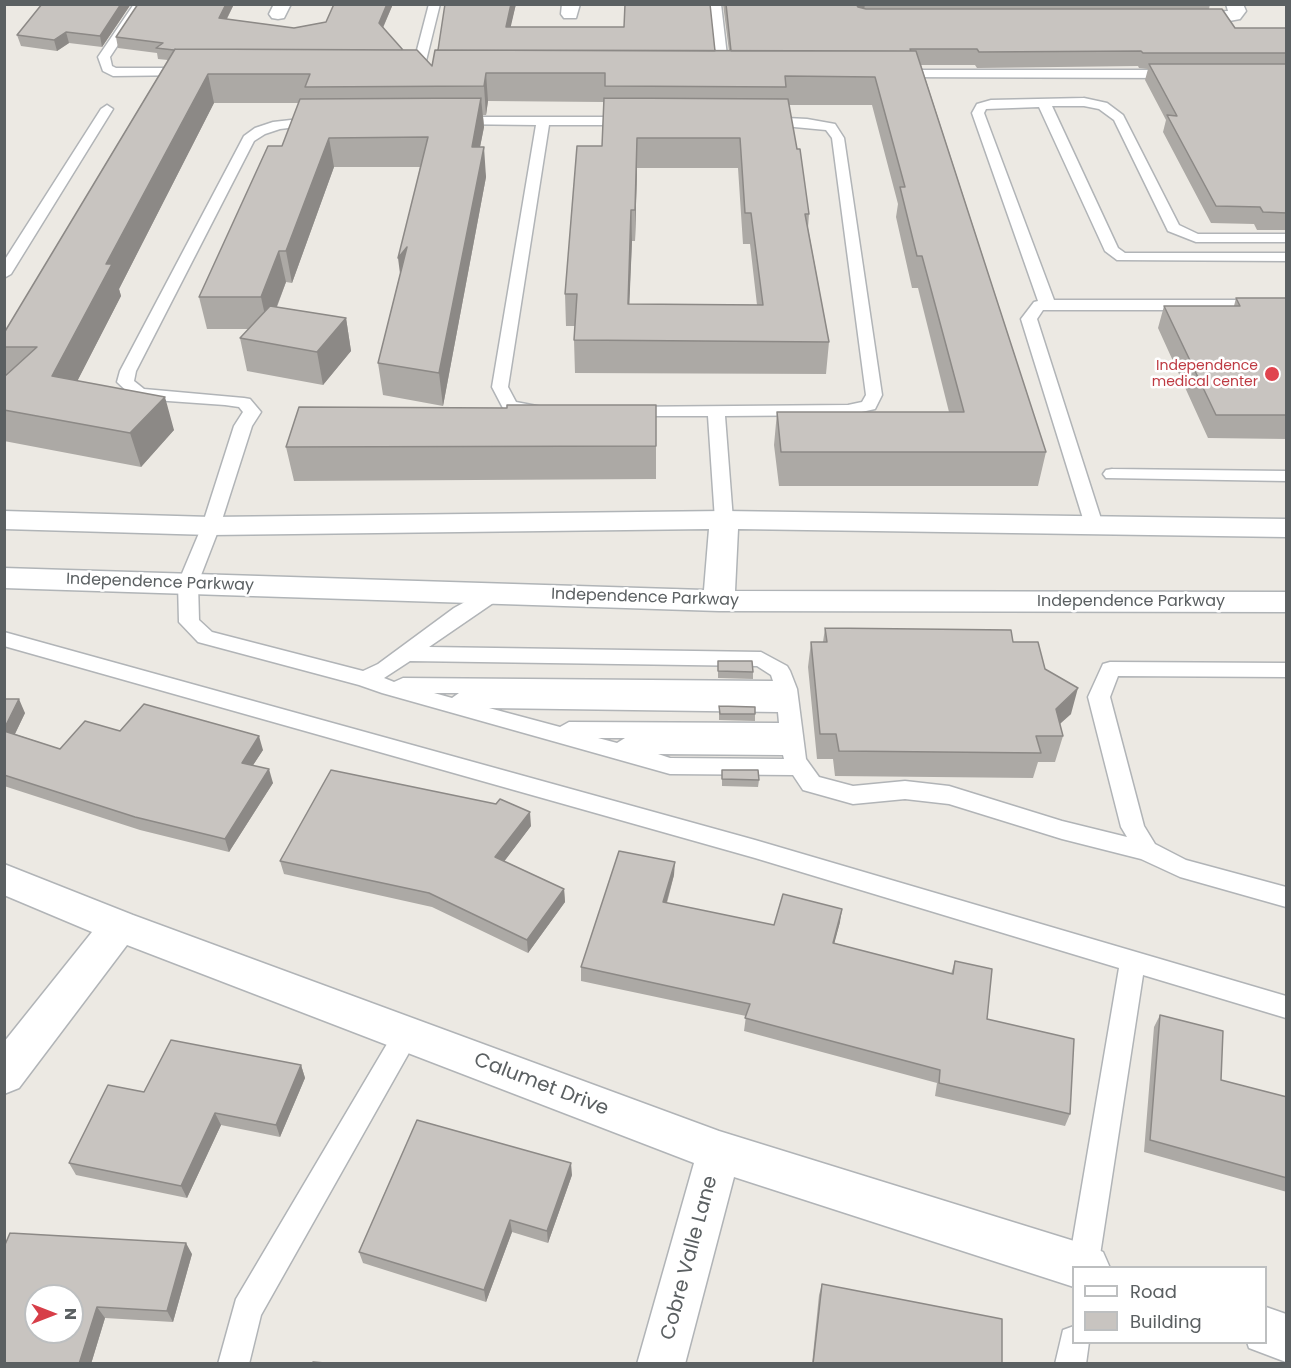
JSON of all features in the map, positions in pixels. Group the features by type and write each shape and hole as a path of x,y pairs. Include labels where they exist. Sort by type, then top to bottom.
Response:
{"main road":[{"path":"1164,18 1224,18 1234,10"},
{"path":"4,520 211,525 724,520 1287,528"},
{"path":"719,601 724,520"},
{"name":"Independence Parkway","path":"4,578 719,601 1287,602"},
{"name":"Calumet Drive","path":"4,879 119,926 719,1152 1082,1266"},
{"path":"4,1075 119,926"},
{"name":"Cobre Valle Lane","path":"661,1364 719,1152"},
{"path":"1267,1331 1287,1338"}],"lane":[{"path":"140,4 104,57 107,68 112,72 206,72"},
{"path":"417,73 435,4"},
{"path":"715,4 723,73"},
{"path":"879,74 1191,75"},
{"path":"1048,306 978,113 981,107 991,104 1084,102 1103,106 1119,118 1173,228 1196,238 1287,238"},
{"path":"1044,103 1112,251 1122,257 1287,257"},
{"path":"4,274 107,109"},
{"path":"336,121 278,125 260,131 249,139 128,371 125,382 140,393 244,403 252,412 243,426 211,525 188,583 189,622 205,636 377,678 790,718"},
{"path":"440,121 650,121"},
{"path":"543,121 500,387 510,406 531,411 554,411"},
{"path":"612,411 848,410 869,405 874,395 838,138 830,127 807,123 756,121"},
{"path":"1094,525 1029,319 1039,305 1287,305"},
{"path":"716,410 724,520"},
{"path":"1112,474 1287,476"},
{"path":"377,678 461,613 492,594"},
{"path":"4,639 261,713 755,849 1287,1007"},
{"path":"407,654 761,659 780,671 790,718 811,784 853,795 905,790 949,795 1062,830 1148,851 1180,868 1287,897"},
{"path":"1148,851 1133,827 1099,697 1110,669 1287,670"},
{"path":"377,678 433,700 596,745 790,718"},
{"path":"433,700 790,718"},
{"path":"486,715 790,718"},
{"path":"542,730 790,718"},
{"path":"1085,1266 1133,962"},
{"path":"233,1364 247,1310 406,1035"},
{"path":"1070,1364 1073,1344"}],"building":[{"path":"42,4 121,4 100,36 66,32 54,40 17,35"},
{"path":"138,4 226,4 219,18 294,28 326,22 334,4 387,4 379,23 403,50 174,50 156,48 163,43 116,37"},
{"path":"445,4 511,4 506,27 624,27 625,4 710,4 715,51 438,50"},
{"path":"726,4 856,4 866,9 1222,9 1235,28 1287,28 1287,53 979,52 977,49 731,51"},
{"path":"175,49 417,50 432,66 435,50 916,51 1046,452 781,452 777,412 964,412 922,256 917,256 900,187 905,187 875,77 785,76 786,87 605,86 605,73 486,73 484,86 305,87 310,74 208,74 106,264 112,264 52,376 165,397 130,433 4,410 4,377 37,347 4,347 4,333"},
{"path":"1149,64 1287,64 1287,213 1263,212 1260,207 1216,206 1167,115 1177,116"},
{"path":"481,98 472,147 484,147 439,373 378,363 407,247 398,258 428,137 329,138 286,251 279,251 261,297 199,297 268,146 282,146 300,99"},
{"path":"604,98 788,99 797,149 800,149 809,214 805,214 829,342 574,340 577,294 565,294 577,146 602,146","holes":["637,138 740,138 745,213 751,213 763,305 628,304 631,210 635,210"]},
{"path":"1236,298 1287,298 1287,415 1216,415 1164,306 1240,306"},
{"path":"270,306 346,318 317,352 240,338"},
{"path":"507,405 656,405 656,446 286,447 299,407 507,408"},
{"path":"825,628 1011,630 1013,642 1038,642 1045,669 1078,688 1056,709 1063,736 1036,736 1041,753 839,751 836,734 820,734 811,642 827,642"},
{"path":"718,661 752,661 753,672 718,671"},
{"path":"4,699 19,699 4,729"},
{"path":"144,704 259,736 242,763 269,769 225,839 135,817 4,775 4,731 60,749 85,721 120,731"},
{"path":"719,706 755,707 755,714 720,714"},
{"path":"331,770 496,804 500,799 530,812 495,857 564,889 527,940 429,893 280,861"},
{"path":"722,770 758,770 759,780 722,779"},
{"path":"619,851 675,862 663,902 774,925 783,894 842,909 833,943 953,974 955,961 992,969 987,1019 1074,1039 1070,1114 939,1083 940,1070 745,1018 750,1004 581,967"},
{"path":"1160,1015 1223,1031 1221,1080 1287,1097 1287,1178 1150,1140"},
{"path":"171,1040 301,1065 276,1125 215,1113 181,1186 69,1163 108,1085 144,1092"},
{"path":"417,1120 571,1163 547,1231 510,1220 484,1290 359,1252"},
{"path":"10,1233 186,1243 167,1311 97,1307 79,1364 4,1364 4,1247"},
{"path":"822,1284 1002,1319 1002,1364 813,1364"},
{"path":"313,1362 337,1364 313,1364"}],"place":[{"name":"Independence medical center","path":"1272,374"}]}
